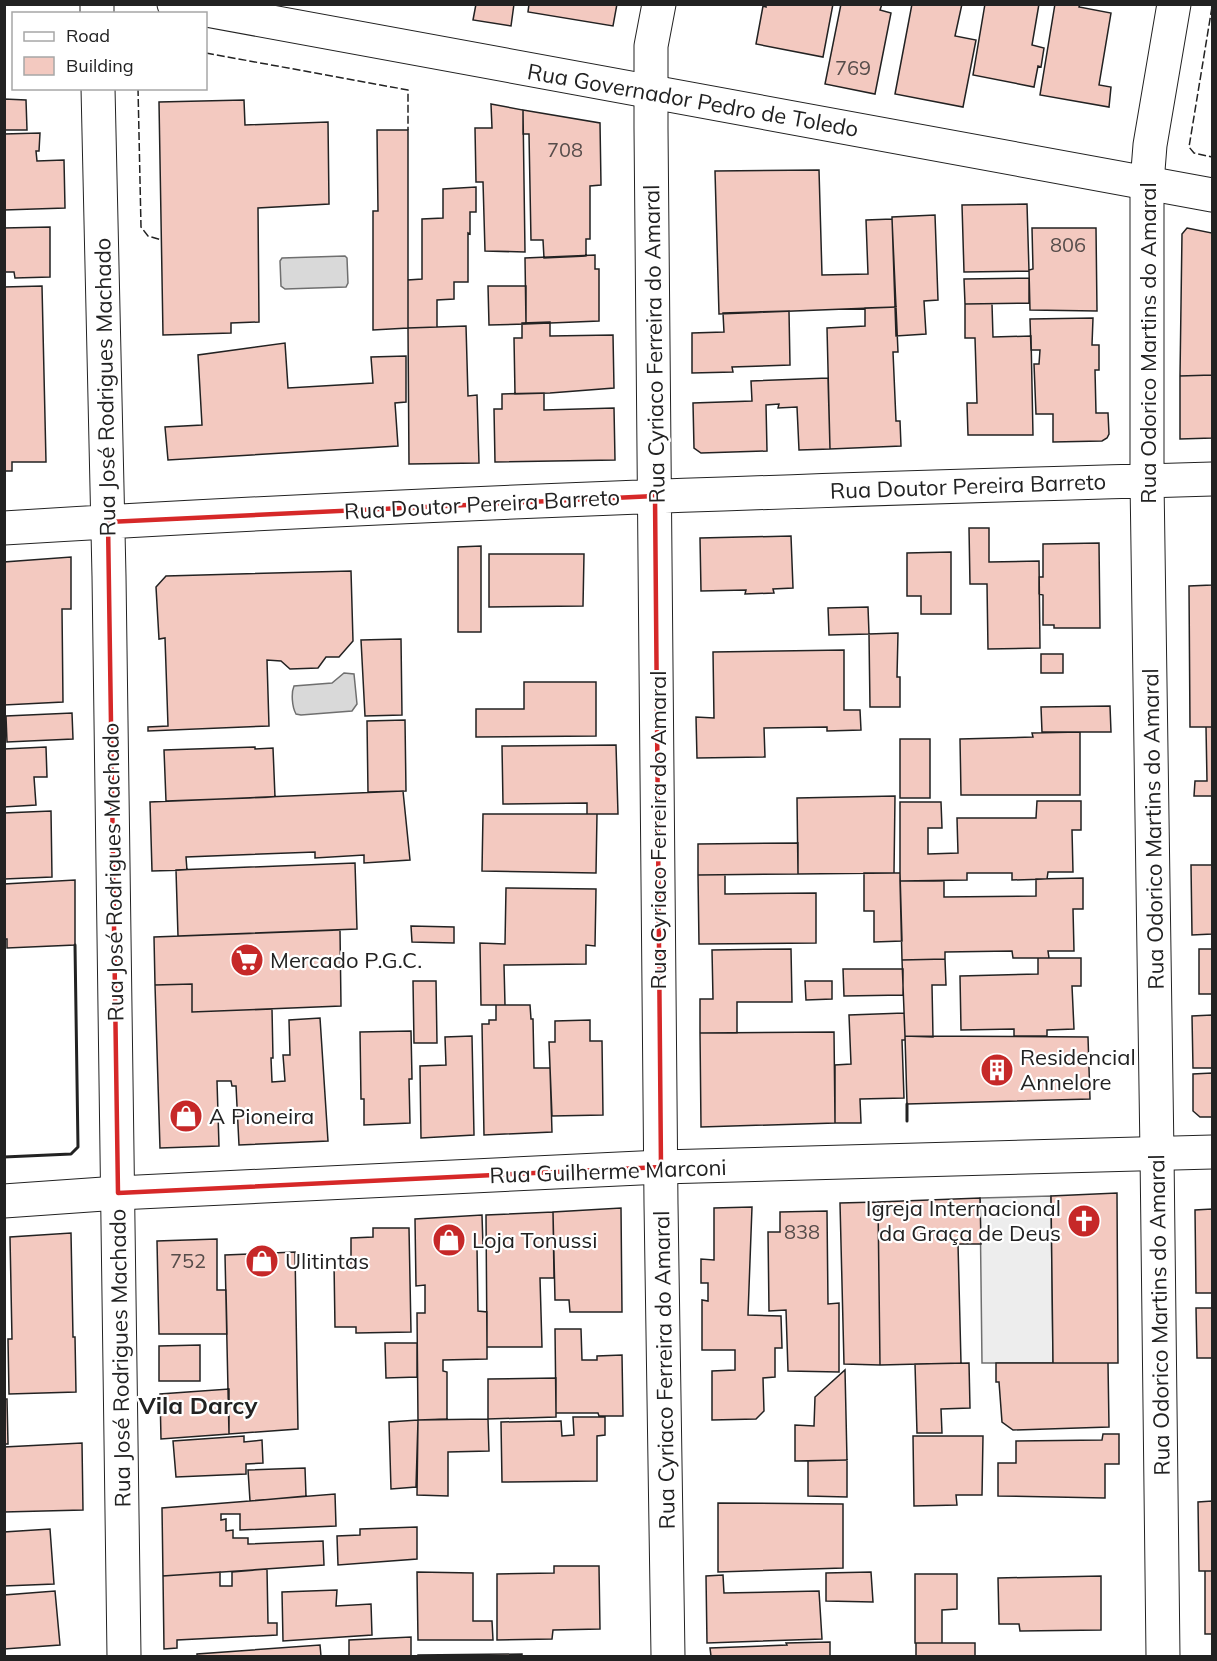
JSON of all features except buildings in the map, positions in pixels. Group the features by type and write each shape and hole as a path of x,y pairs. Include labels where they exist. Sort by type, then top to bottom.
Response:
{"street":[{"name":"Rua Governador Pedro de Toledo","path":"174,4 1212,195"},
{"name":"Rua Cyriaco Ferreira do Amaral","path":"659,4 651,46 651,93 668,1656"},
{"name":"Rua Odorico Martins do Amaral","path":"1162,1656 1147,481 1148,183 1150,145 1174,4"},
{"name":"Rua José Rodrigues Machado","path":"98,90 108,522 124,1656"},
{"name":"Rua Doutor Pereira Barreto","path":"4,528 655,496 1212,479"},
{"name":"Rua Guilherme Marconi","path":"4,1201 118,1193 661,1167 1212,1152"}],"highlighted area":[{"path":"655,496 661,1167 118,1193 108,522"}],"shaded area":[{"path":"345,256 348,283 346,287 285,289 281,286 280,261 282,258"},
{"path":"344,673 354,674 357,704 352,711 296,714 292,700 294,686 332,683"},
{"path":"1051,1196 1053,1363 982,1363 980,1198"}],"fence":[{"path":"1212,7 1189,147 1194,153 1212,157"},
{"path":"207,53 408,90 408,130"},
{"path":"138,90 141,227 148,236 162,240"}],"wall":[{"path":"4,1157 71,1154 78,1147 75,945"},
{"path":"907,1104 907,1121"}],"place":[{"name":"Mercado P.G.C.","path":"247,960"},
{"name":"Residencial Annelore","path":"997,1070"},
{"name":"A Pioneira","path":"186,1116"},
{"name":"Igreja Internacional da Graça de Deus","path":"1084,1221"},
{"name":"Loja Tonussi","path":"449,1240"},
{"name":"Ulitintas","path":"262,1261"}],"district":[{"name":"Vila Darcy","path":"198,1405"}]}
